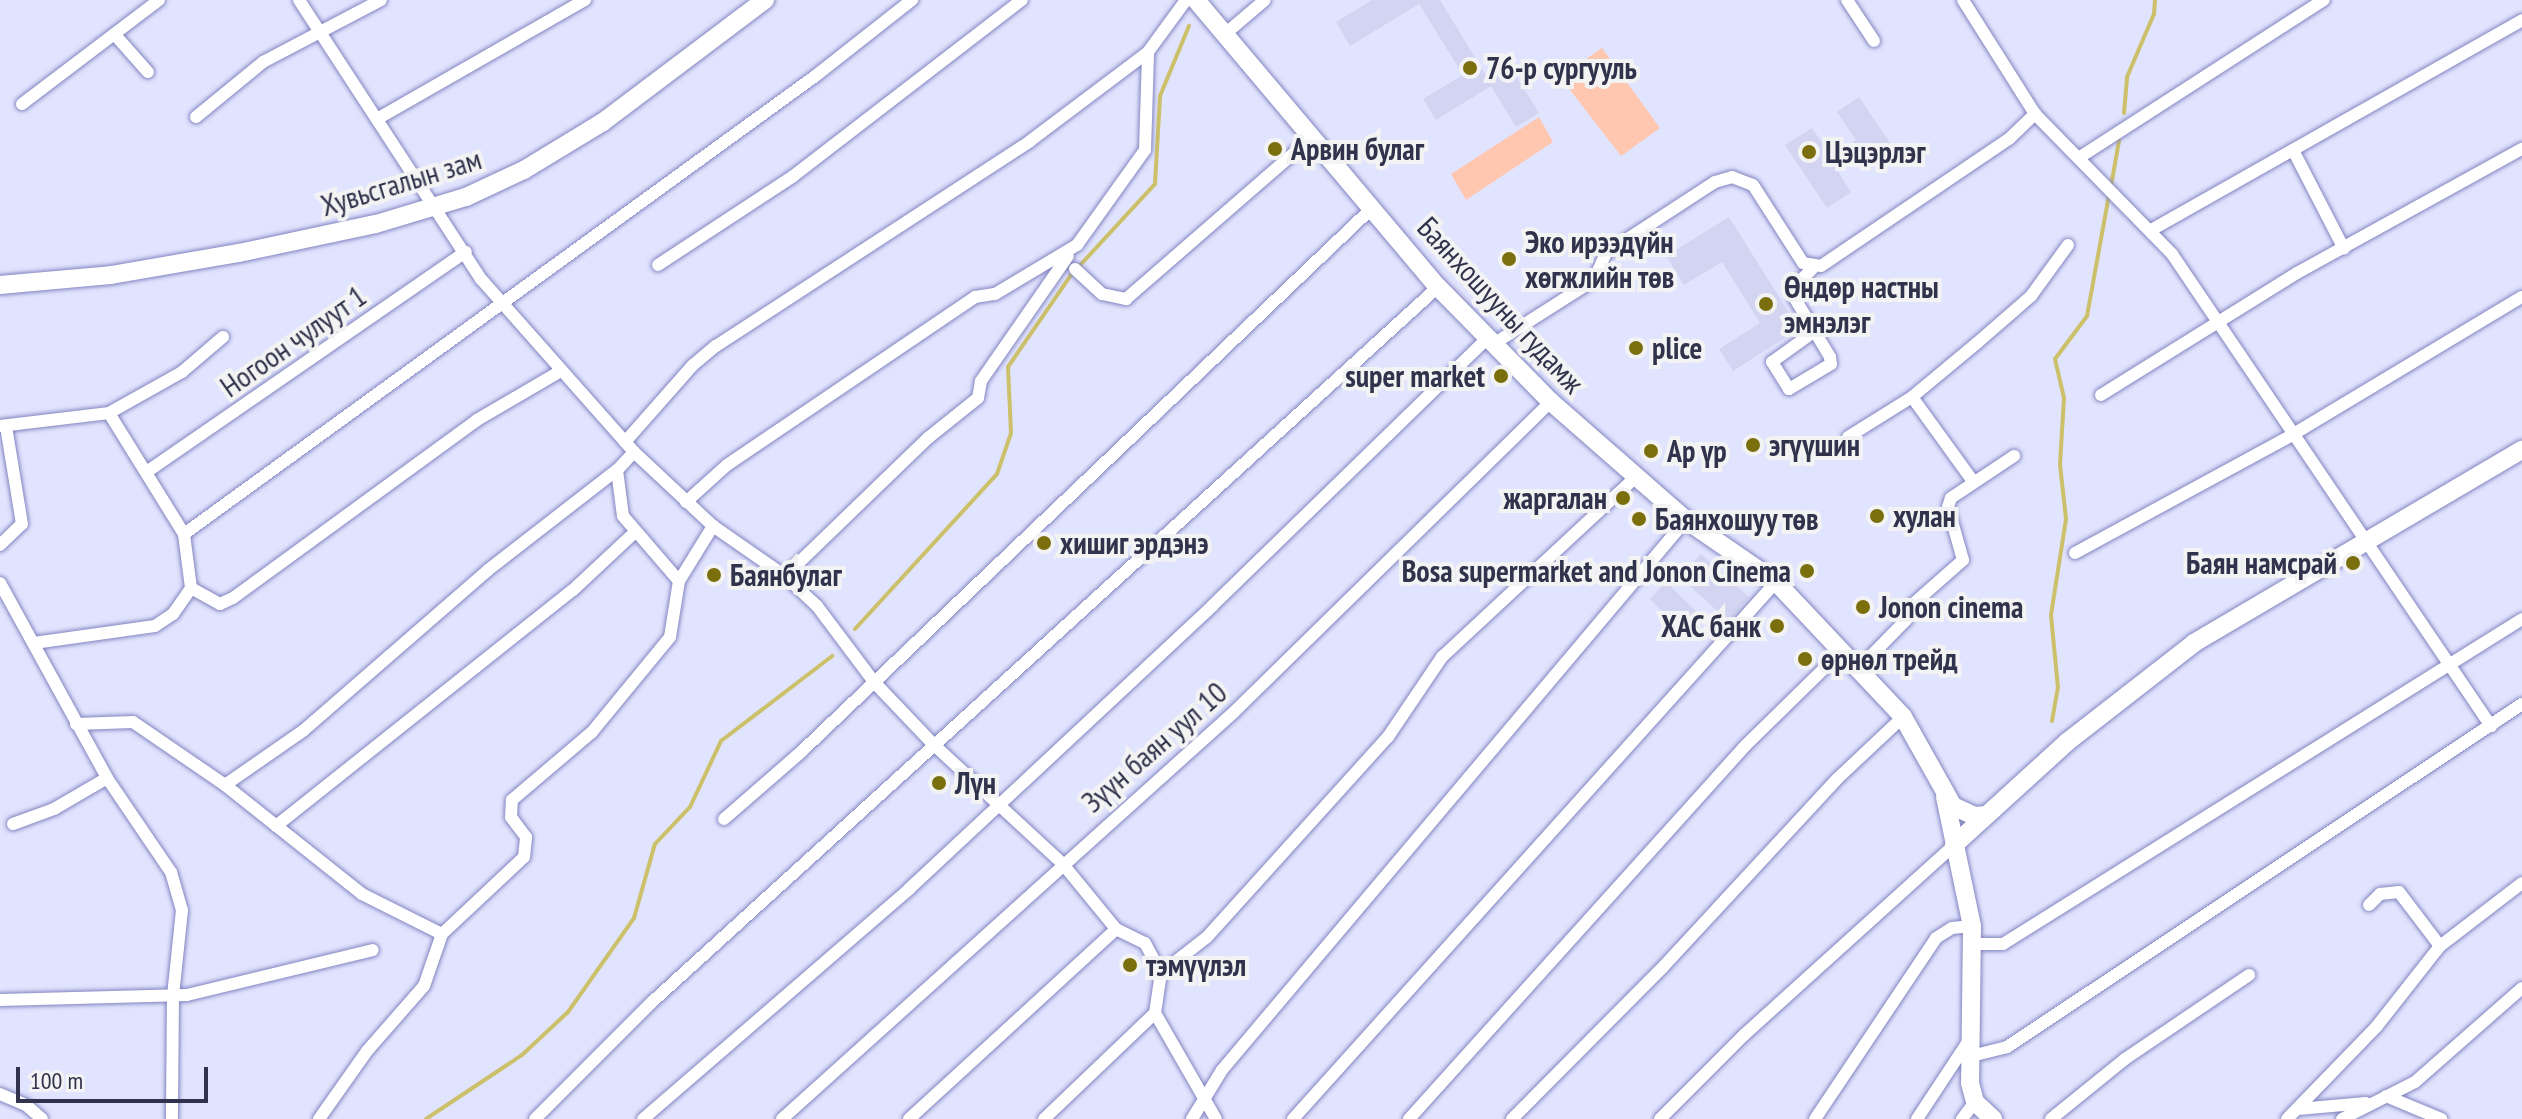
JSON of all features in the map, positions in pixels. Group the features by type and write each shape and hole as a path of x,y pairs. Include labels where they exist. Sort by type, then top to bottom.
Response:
{"street":[{"path":"22,104 116,36 159,0"},
{"path":"299,0 500,304 559,372 686,502 713,526 785,576 817,606 874,682 934,745 1062,863 1116,929 1145,943 1161,973 1155,1013 1201,1098 1216,1119"},
{"path":"196,117 263,62 381,0"},
{"path":"377,119 585,0"},
{"name":"Хувьсгалын зам","path":"0,285 111,275 225,256 434,207 496,183 558,150 765,0"},
{"path":"184,534 814,77 912,0"},
{"path":"658,265 792,177 1022,0"},
{"path":"625,442 693,365 716,346 1030,141 1148,52 1186,0"},
{"path":"1225,34 1265,0"},
{"path":"1847,0 1874,41"},
{"path":"1963,0 2035,114 2153,229 2219,323 2363,543 2453,664 2469,699 2491,726"},
{"path":"2080,157 2324,0"},
{"name":"Баянхошууны гудамж","path":"1202,7 1309,140 1372,208 1438,287 1551,402 1686,520 1776,582 1860,667 1903,717 1945,797 1972,935 1971,1056 1975,1102"},
{"path":"2153,229 2522,20"},
{"path":"116,36 148,72"},
{"path":"785,576 928,438 978,398 981,381 1145,150 1148,52"},
{"path":"1815,331 1772,362 1789,389 1831,364 1815,331 1794,297 1794,287 1813,268 2010,138 2035,114"},
{"path":"1075,269 1102,294 1126,299 1309,140"},
{"path":"2101,395 2344,249 2522,149"},
{"path":"2293,150 2344,249"},
{"name":"Зүүн баян уул 10","path":"643,1119 909,889 1492,340 1594,280 1606,253 1683,199 1732,177 1753,185 1803,263 1813,268"},
{"path":"724,819 874,682 1372,208"},
{"path":"686,502 727,465 975,297 995,294 1077,245"},
{"path":"1848,437 1912,397 2031,296 2068,245"},
{"name":"Ногоон чулуут 1","path":"148,471 466,252"},
{"path":"535,1119 652,1002 1438,287"},
{"path":"2075,553 2292,435 2522,297"},
{"path":"0,545 22,524 3,426 109,413 182,372 223,337"},
{"path":"191,588 220,604 233,598 429,454 559,372"},
{"path":"1912,397 1972,480"},
{"name":"Зүүн баян уул 10","path":"782,1119 1062,863 1234,712 1551,402"},
{"path":"34,643 155,626 173,614 191,588 184,534 148,471 109,413"},
{"path":"1660,1119 1744,1035 2067,742 2194,643 2522,450"},
{"path":"225,785 304,730 488,570 617,470 634,452"},
{"path":"1860,667 1906,620 1912,605 1963,560 1948,507 1958,489 2014,456"},
{"path":"617,470 623,516 634,533 679,581"},
{"path":"1161,973 1207,937 1388,737 1442,657 1637,476"},
{"path":"1192,1119 1201,1098 1686,520"},
{"path":"319,1119 367,1051 424,986 442,934 524,857 526,837 511,817 512,800 592,732 670,637 679,581 713,526"},
{"path":"276,826 573,590 634,533"},
{"path":"1293,1119 1776,582"},
{"path":"0,583 107,778 171,872 182,910 173,995 172,1119"},
{"path":"0,616 12,605"},
{"path":"1815,1119 1936,938 1952,928 2003,944 2522,619"},
{"path":"1409,1119 1746,745 1842,651"},
{"path":"1971,1056 2007,1047 2522,704"},
{"path":"1512,1119 1663,967 1837,779 1903,717"},
{"path":"76,724 133,722 225,785 362,894 442,934"},
{"path":"13,824 54,809 107,778"},
{"path":"1945,797 1962,813 1987,815"},
{"path":"2287,1119 2377,1026 2440,946 2522,883"},
{"path":"2369,905 2380,894 2399,892 2440,946"},
{"path":"909,1119 1116,929"},
{"path":"0,1000 173,995 267,979 373,950"},
{"path":"2051,1119 2125,1059 2249,975"},
{"path":"2342,1119 2415,1082 2522,988"},
{"path":"1044,1119 1155,1013"},
{"path":"1917,1119 1973,1035"},
{"path":"0,1094 26,1105 42,1119"},
{"path":"2298,1109 2381,1099 2441,1119"},
{"path":"1962,1119 1975,1102 1993,1119"}],"shaded area":[{"name":"76-р сургууль","path":"1372,0 1440,0 1485,74 1507,62 1539,113 1516,127 1491,86 1436,120 1423,99 1463,75 1419,4 1350,46 1336,22"},
{"path":"1602,48 1660,128 1621,156 1560,77"},
{"name":"Цэцэрлэг","path":"1859,97 1899,156 1878,170 1863,148 1835,167 1851,192 1827,208 1785,145 1812,128 1832,157 1856,140 1837,112"},
{"path":"1539,117 1553,142 1466,200 1451,174"},
{"name":"Өндөр настны эмнэлэг","path":"1729,217 1799,329 1733,371 1719,349 1760,323 1722,262 1684,285 1666,256"},
{"path":"1701,554 1749,597 1728,621 1680,577"},
{"path":"1666,582 1701,616 1684,633 1650,599"}],"waterway":[{"path":"2124,113 2127,77 2154,14 2155,0"},
{"path":"855,629 997,474 1011,433 1008,367 1071,275 1155,184 1160,96 1189,26"},
{"path":"2111,186 2119,141"},
{"path":"2052,721 2058,688 2051,615 2066,519 2060,465 2064,398 2055,359 2087,316 2109,195"},
{"path":"426,1119 522,1055 568,1012 634,918 655,844 690,807 721,741 832,656"}],"place":[{"name":"76-р сургууль","path":"1470,68"},
{"name":"Арвин булаг","path":"1275,149"},
{"name":"Цэцэрлэг","path":"1809,152"},
{"name":"Эко ирээдүйн хөгжлийн төв","path":"1509,259"},
{"name":"Өндөр настны эмнэлэг","path":"1766,304"},
{"name":"plice","path":"1636,348"},
{"name":"super market","path":"1501,376"},
{"name":"эгүүшин","path":"1753,445"},
{"name":"Ар үр","path":"1651,451"},
{"name":"жаргалан","path":"1623,498"},
{"name":"хулан","path":"1877,516"},
{"name":"Баянхошуу төв","path":"1639,519"},
{"name":"хишиг эрдэнэ","path":"1044,543"},
{"name":"Баян намсрай","path":"2353,563"},
{"name":"Bosa supermarket and Jonon Cinema","path":"1807,571"},
{"name":"Баянбулаг","path":"714,575"},
{"name":"Jonon cinema","path":"1863,607"},
{"name":"ХАС банк","path":"1777,626"},
{"name":"өрнөл трейд","path":"1805,659"},
{"name":"Лүн","path":"939,783"},
{"name":"тэмүүлэл","path":"1130,965"}]}
